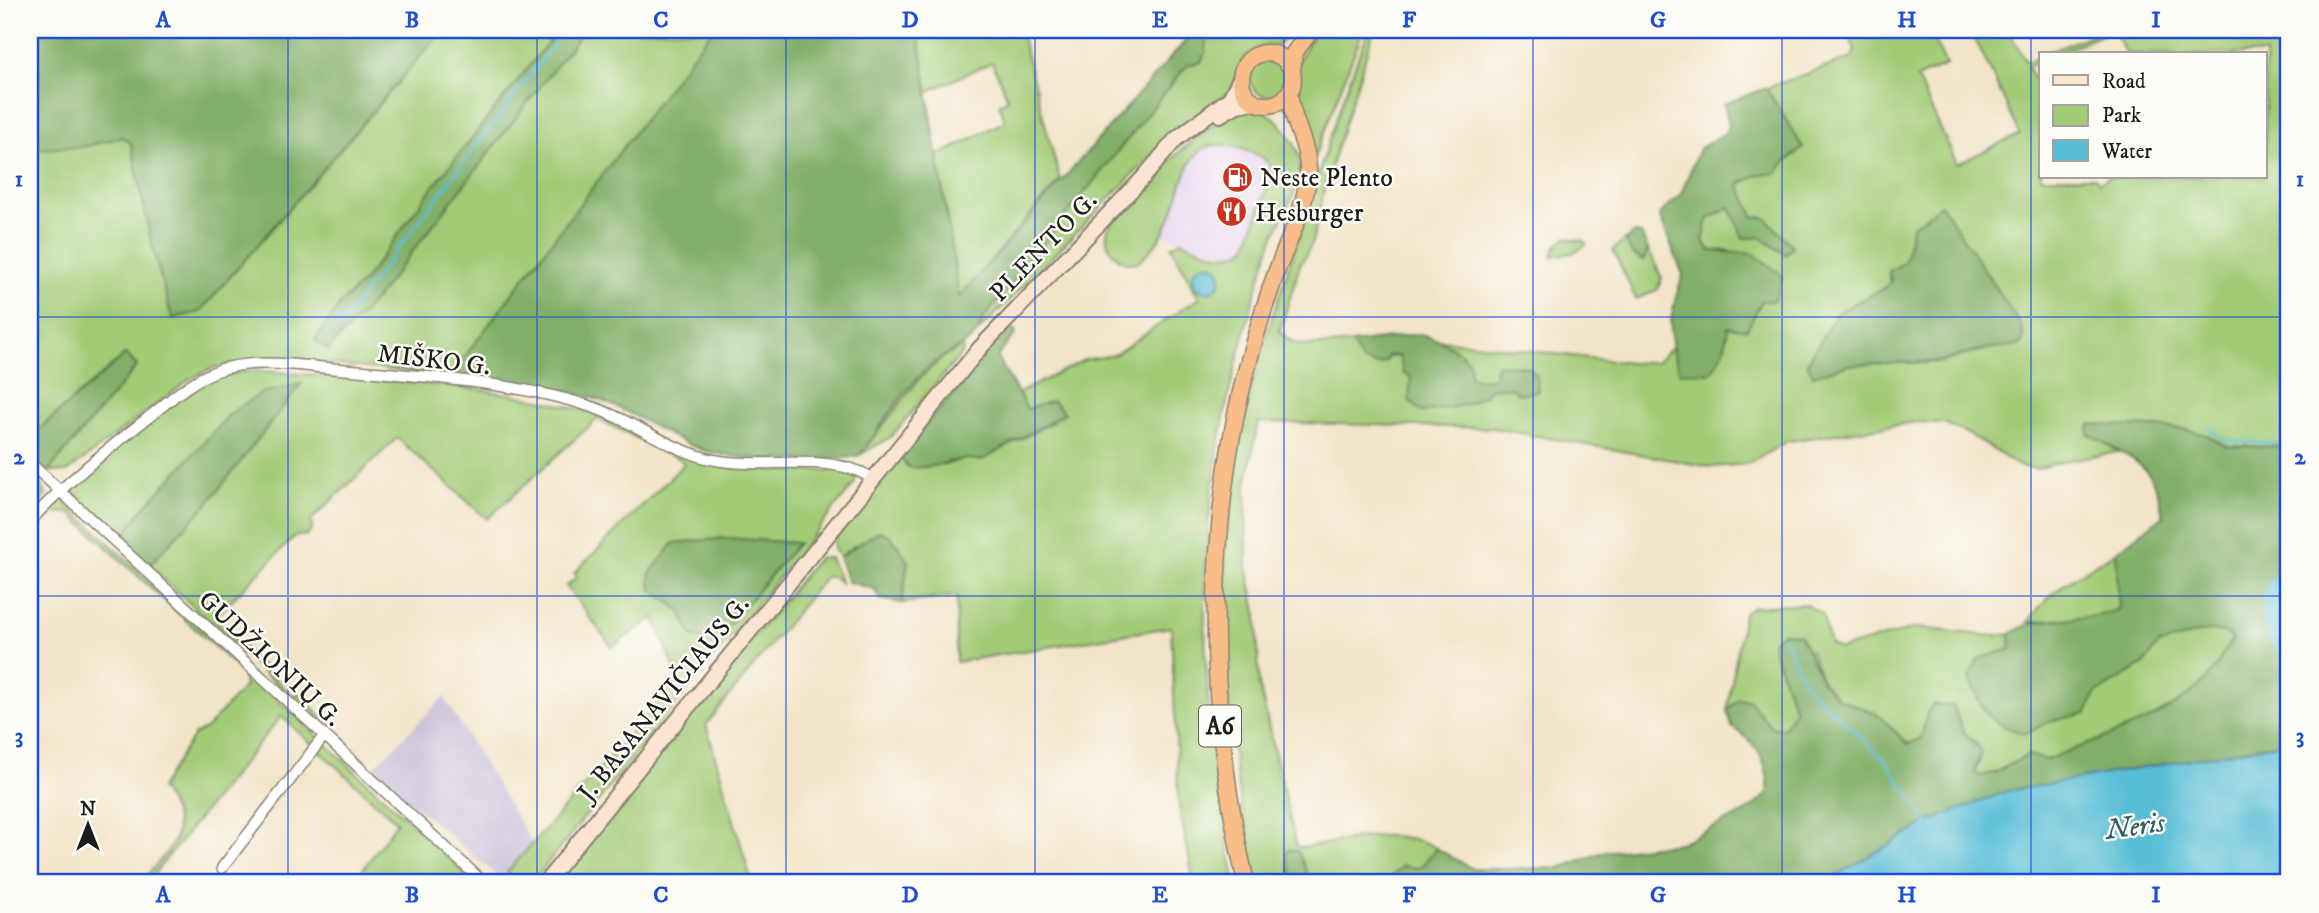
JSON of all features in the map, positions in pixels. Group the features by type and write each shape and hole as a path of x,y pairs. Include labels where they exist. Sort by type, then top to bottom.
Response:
{"highway":[{"path":"1299,30 1284,47 1254,56 1243,68 1241,77 1243,91 1283,117 1308,162"},
{"path":"1260,103 1275,104 1289,93 1294,53 1311,30"},
{"path":"1271,53 1284,59 1292,71"},
{"name":"A6","path":"1246,883 1230,806 1220,729 1215,634 1219,539 1229,451 1241,392 1265,304 1304,191 1307,148 1290,108 1289,93"}],"main road":[{"name":"PLENTO G.","path":"872,478 980,348 1143,178 1176,139 1230,98 1241,77"},
{"name":"PLENTO G.","path":"1143,178 1215,118 1237,105 1260,103"},
{"name":"J. BASANAVIČIAUS G.","path":"545,883 872,478"}],"street":[{"name":"MIŠKO G.","path":"30,521 59,490 195,380 238,366 288,365 408,375 533,393 593,407 669,445 704,457 747,464 836,466 861,471 872,478"},
{"name":"GUDŽIONIŲ G.","path":"30,463 484,883"},
{"path":"222,868 324,736"}],"shaded area":[{"path":"1223,142 1263,156 1272,169 1247,246 1233,256 1162,234 1194,156 1212,143"},
{"path":"444,697 532,843 501,879 372,769"}],"green space":[{"path":"30,30 443,30 200,312 172,318 152,245 131,143 122,137 82,147 30,149"},
{"path":"443,30 558,30 426,196 364,281 343,301 315,340 328,350 584,30 712,30 450,376 275,359 215,367 190,379 67,472 49,471 137,366 126,354 30,437 30,149 82,147 122,137 131,143 152,245 172,318 200,312"},
{"path":"558,30 584,30 375,300 328,350 315,341 343,301 364,281 426,196"},
{"path":"712,30 918,30 959,297 1195,30 1215,30 1207,38 1206,52 1201,62 1187,65 982,320 973,338 932,364 920,375 860,455 803,460 756,459 715,453 686,443 621,409 576,393 540,386 450,376"},
{"path":"918,30 1020,30 1060,180 959,298 938,156 1005,121 999,104 1008,99 992,62 927,92"},
{"path":"1215,30 1293,30 1277,46 1261,47 1243,58 1232,90 1174,133 980,330 982,320 1187,65 1201,62 1207,37"},
{"path":"1316,30 1363,30 1315,156 1294,97 1299,81 1296,65"},
{"path":"1369,30 1374,30 1326,182 1312,244 1300,265 1280,330 1293,342 1312,346 1352,343 1362,361 1399,356 1404,374 1484,396 1491,388 1511,388 1528,367 1498,364 1493,378 1486,380 1469,376 1462,354 1449,349 1442,340 1630,363 1656,362 1671,348 1680,372 1724,351 1728,326 1747,329 1762,301 1728,250 1711,251 1703,242 1708,219 1730,207 1760,236 1786,255 1753,216 1739,184 1760,174 1776,174 1784,163 1803,148 1766,88 1852,58 1855,49 1846,30 1945,30 1932,36 1946,65 1917,78 1957,164 2020,134 1971,30 2008,30 2026,62 2039,57 2039,62 2027,67 2039,87 2039,178 2096,178 2099,182 2107,178 2266,178 2266,52 2125,52 2113,30 2289,30 2289,171 2286,174 2285,259 2289,270 2289,447 2226,446 2207,435 2184,429 2090,424 2088,433 2119,452 2073,459 2036,469 2019,466 1968,434 1944,423 1916,422 1788,441 1748,464 1711,467 1492,428 1258,422 1246,486 1247,566 1257,616 1259,684 1296,846 1302,848 1387,836 1404,837 1436,848 1420,869 1402,866 1385,883 1311,883 1298,851 1286,854 1294,883 1256,883 1234,762 1228,701 1225,579 1229,518 1237,457 1259,358 1358,56","holes":["1912,227 2020,345 2009,345 1941,362 1870,362 1829,371 1837,313 1889,285 1889,271 1905,263"]},
{"path":"2103,30 2113,30 2062,52 2049,52"},
{"path":"1268,60 1281,65 1286,78 1281,91 1268,96 1255,91 1250,78 1255,65"},
{"path":"1766,88 1803,148 1784,163 1776,174 1760,174 1739,184 1753,216 1766,218 1793,247 1786,255 1760,237 1743,238 1730,207 1708,219 1703,241 1711,251 1754,254 1783,276 1774,301 1761,301 1747,330 1728,327 1724,351 1711,373 1680,372 1672,346 1671,324 1683,275 1659,215 1681,194 1699,149 1725,133 1729,125 1724,104"},
{"path":"1249,107 1274,117 1284,129 1299,156 1300,171 1294,192 1272,241 1247,323 1220,436 1211,500 1205,628 1208,693 1214,756 1236,883 1194,883 1179,806 1171,627 956,662 957,596 902,603 908,561 855,545 839,557 834,549 834,539 899,456 946,465 968,457 980,461 1053,422 1027,409 1019,393 1084,360 1114,355 1199,298 1171,246 1181,241 1224,255 1240,252 1247,246 1271,176 1272,169 1263,158 1223,145 1208,147 1198,153 1184,177 1165,228 1139,262 1126,263 1113,253 1108,245 1108,229 1127,202 1182,150 1229,114"},
{"path":"2289,171 2289,270 2285,259 2285,191"},
{"path":"1941,204 2021,326 2024,338 2020,345 1977,350 1942,361 1847,365 1813,375 1807,363 1837,313 1886,287 1891,280 1889,271 1905,262 1912,227"},
{"path":"1635,233 1641,234 1648,249 1644,260 1632,254 1625,240"},
{"path":"1565,238 1585,241 1586,245 1572,253 1552,256 1556,246"},
{"path":"1625,240 1632,254 1644,260 1648,249 1662,278 1657,290 1636,299 1613,250"},
{"path":"1010,324 1016,333 997,357 1027,409 1053,401 1065,413 980,461 964,459 928,467 908,467 899,456"},
{"path":"1420,334 1441,341 1459,353 1470,363 1470,376 1486,380 1493,378 1498,364 1528,367 1537,376 1538,391 1519,394 1511,388 1491,388 1477,400 1422,412 1409,401 1411,377 1404,374 1399,356 1388,355 1386,362 1378,365 1362,361 1352,343"},
{"path":"963,347 963,352 891,437 860,455 920,378 946,355"},
{"path":"126,354 137,366 40,481 30,501 30,437"},
{"path":"253,370 495,392 590,412 677,452 710,463 764,470 839,471 855,476 855,483 538,875 521,883 507,872 679,679 654,617 612,647 566,586 577,577 574,573 684,464 680,459 597,419 487,519 397,438 311,520 312,530 307,535 295,536 214,618 293,696 298,693 368,765 363,767 149,565 208,503 300,385 232,412 142,510 121,540 69,487 187,392 210,379","holes":["725,538 797,543 692,636 680,610 651,588 650,573"]},
{"path":"301,384 208,503 149,565 121,540 142,510 232,412 262,393"},
{"path":"2090,424 2184,429 2207,435 2226,446 2289,447 2289,742 2243,749 1928,822 1824,883 1385,883 1402,866 1420,868 1436,848 1473,869 1559,868 1604,852 1680,843 1746,812 1768,794 1767,773 1755,747 1732,727 1727,710 1738,699 1749,700 1771,727 1783,729 1795,710 1773,649 1774,640 1782,632 1800,635 1823,683 1839,699 1876,713 1908,744 1921,738 1928,711 1934,704 1953,706 1963,731 1981,752 1974,772 1980,776 1994,773 2028,755 2046,760 2136,725 2179,702 2213,671 2233,639 2216,631 2207,631 2159,644 2144,664 2095,694 2087,713 2048,722 2026,734 2003,726 1988,715 1969,678 1978,659 2011,649 2010,634 2023,627 2050,620 2105,614 2119,609 2116,552 2163,516 2154,483 2147,472 2129,457 2088,433"},
{"path":"40,481 46,495 30,516 30,501"},
{"path":"63,501 476,883 353,883 397,822 281,716 147,883 140,883 169,849 177,829 176,817 160,788 194,735 207,728 245,686 243,673 70,513 53,513 30,537 30,528 55,502"},
{"path":"879,531 891,536 908,561 902,603 879,599 875,589 848,582 839,557"},
{"path":"725,538 798,543 713,644 692,636 680,610 651,589 650,573 674,543"},
{"path":"2116,552 2120,609 2101,617 2028,622 2057,590"},
{"path":"818,558 830,558 842,584 834,577 825,577 706,725 752,883 555,883"},
{"path":"1805,604 1822,614 1830,644 1840,649 1917,628 1994,636 2010,634 2011,649 1978,659 2026,734 2048,722 2086,713 2095,694 2144,664 2159,644 2207,631 2216,631 2233,639 2213,671 2198,687 2158,714 2046,760 2028,755 1994,773 1980,776 1974,772 1981,758 1979,746 1963,731 1953,706 1928,711 1921,738 1908,744 1876,713 1839,699 1823,683 1811,651 1773,649 1795,711 1783,729 1771,728 1738,699 1727,710 1744,613 1753,607"},
{"path":"1290,849 1298,851 1311,883 1294,883 1286,854"}],"water":[{"path":"1207,264 1217,268 1221,278 1217,288 1207,292 1197,288 1193,278 1197,268"},
{"name":"Neris","path":"2289,742 2289,883 1824,883 1928,822 2007,791"}],"waterway":[{"path":"333,334 565,30"},
{"path":"2208,428 2227,441 2289,444"},
{"path":"2289,578 2275,587 2269,613 2273,629 2289,649"},
{"path":"1784,638 1805,685 1885,760 1929,824"}],"place":[{"name":"Neste Plento","path":"1237,177"},
{"name":"Hesburger","path":"1232,212"}]}
